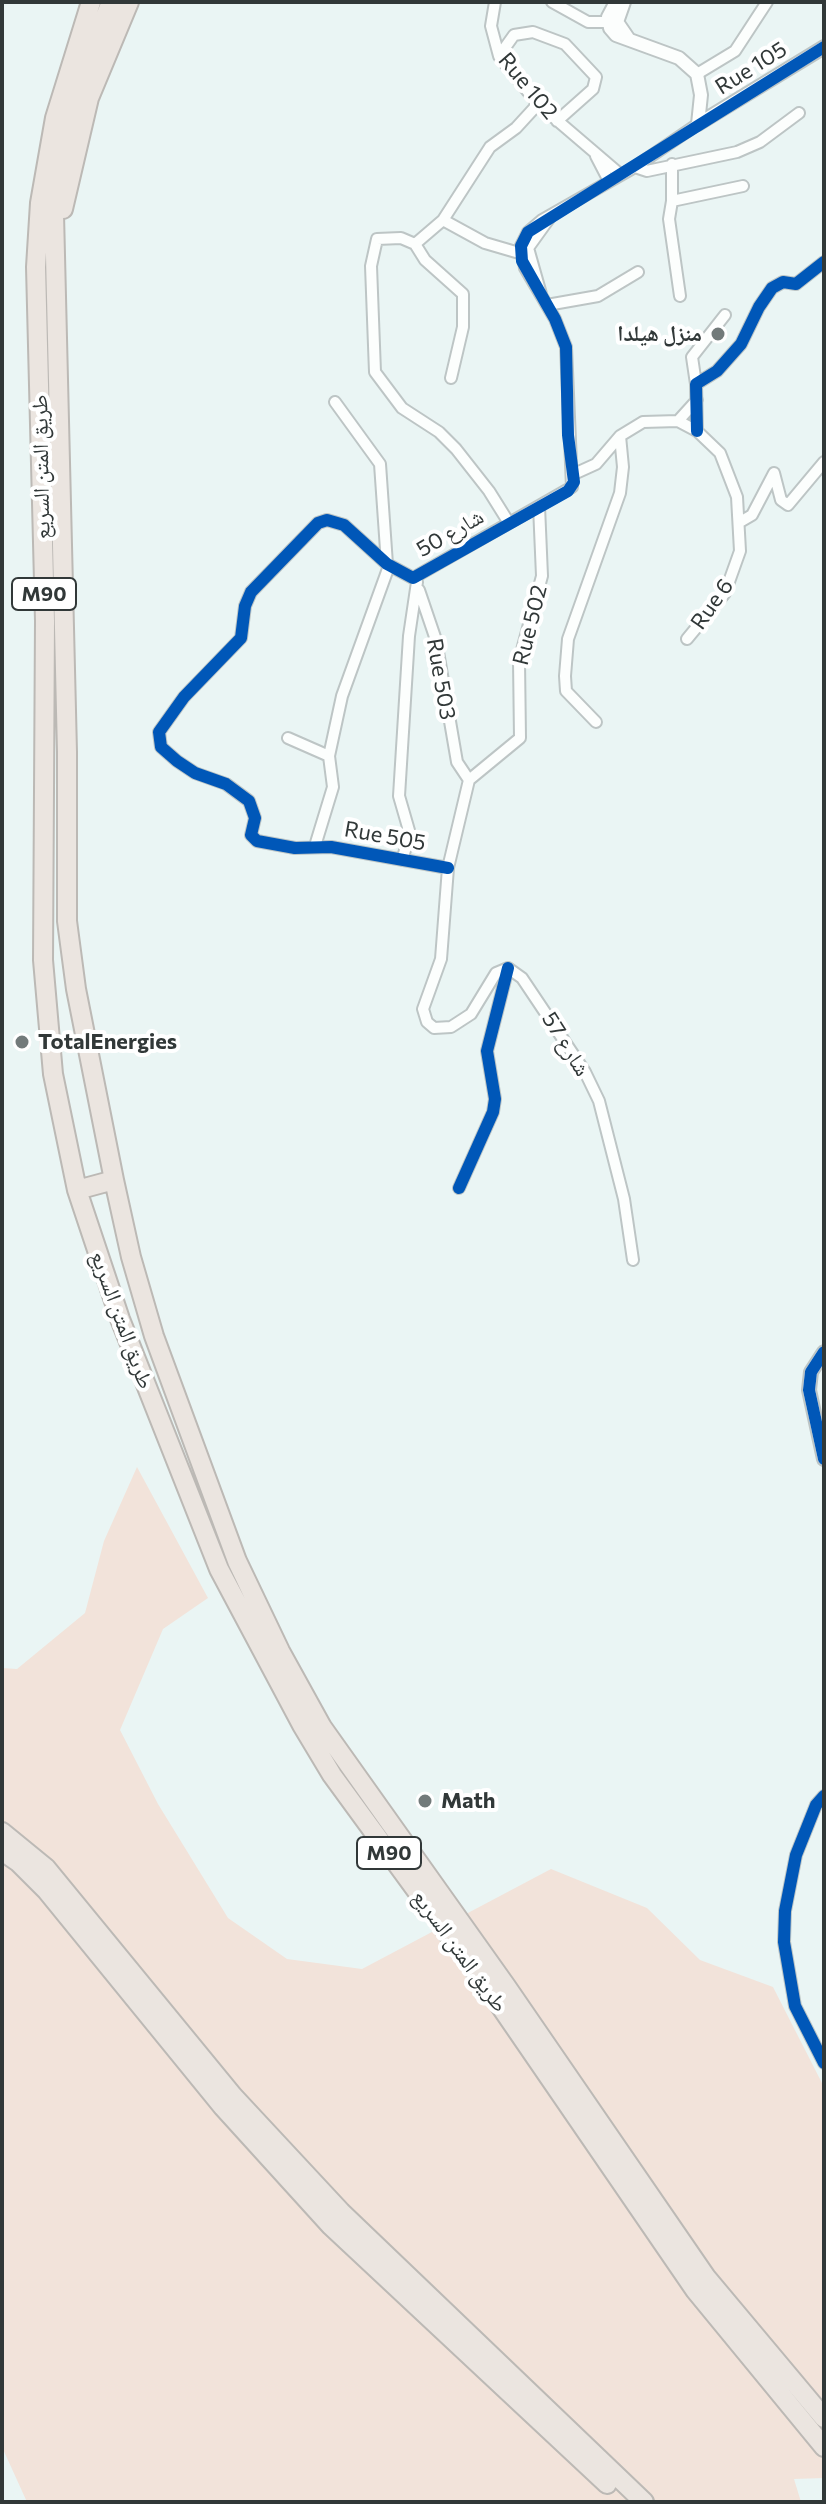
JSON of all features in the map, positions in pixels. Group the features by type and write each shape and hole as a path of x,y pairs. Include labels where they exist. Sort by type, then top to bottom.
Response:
{"highway":[{"name":"طريق المتن السريع","path":"91,2 55,118 40,203 36,267 45,621 43,960 53,1074 77,1190 120,1319 219,1569 302,1725 332,1775 492,1994 695,2290 824,2447"},
{"name":"طريق المتن السريع","path":"111,2 80,80 66,133 58,178 55,239 67,921 76,989 114,1180 131,1257 154,1336 237,1561 300,1689 353,1774 506,1986 706,2277 824,2418"},
{"path":"55,239 89,98 129,2"},
{"path":"77,1190 114,1180"},
{"path":"2,1832 46,1868 99,1946 223,2107 331,2226 627,2502"},
{"path":"2,1851 18,1862 99,1946 341,2212 644,2502"}],"street":[{"name":"Rue 102","path":"495,2 491,26 499,56 538,104 621,175"},
{"path":"552,2 573,17 613,22 630,40 679,58 697,74 701,95 698,124 635,167 551,216 533,236 524,255 566,347 568,435 574,474"},
{"path":"613,22 616,2"},
{"path":"613,22 624,2"},
{"path":"697,74 735,51 767,2"},
{"path":"499,56 514,35 533,32 565,44 596,77 593,89 557,121"},
{"name":"Rue 105","path":"698,124 824,47"},
{"path":"415,244 443,220 490,147 516,128 538,104"},
{"path":"635,167 647,171 748,148 799,113"},
{"name":"Rue 102","path":"596,156 609,181"},
{"path":"672,164 670,227 680,296"},
{"path":"672,201 743,186"},
{"path":"443,220 485,243 524,255"},
{"path":"451,378 463,327 463,294 425,260 415,244 388,237 377,239 370,284 375,372 402,408 439,432 456,449 509,523"},
{"path":"696,384 717,371 741,344 772,288 783,282 796,284 824,262"},
{"path":"547,305 598,296 638,272"},
{"path":"596,722 566,691 565,666 568,639 617,506 623,467 620,436 643,422 678,421 697,431 692,357 725,315"},
{"path":"678,421 697,400"},
{"path":"335,402 380,464 388,565"},
{"name":"Rue 6","path":"687,639 717,606 732,580 740,551 740,522 728,466 697,431"},
{"name":"شارع 50","path":"315,846 295,848 253,838 255,812 249,801 226,784 195,773 161,747 159,732 169,718 241,638 245,606 262,579 308,529 327,520 344,525 388,565 415,580 568,491 574,482 574,474 596,464 620,436"},
{"path":"740,522 752,515 774,473 781,500 788,505 823,465"},
{"name":"Rue 502","path":"469,780 520,738 518,677 522,641 539,596 542,576 539,506"},
{"name":"Rue 505","path":"388,565 342,696 329,756 333,787 315,846 448,868"},
{"path":"402,860 410,834 399,796 415,580"},
{"name":"Rue 503","path":"415,580 436,640 457,762 469,780"},
{"path":"288,738 329,756"},
{"path":"469,780 448,868 441,959 424,1002 427,1022 434,1028 451,1027 471,1014 496,973 508,968"},
{"path":"459,1188 493,1112 495,1099 487,1051 508,968"},
{"name":"شارع 57","path":"508,968 522,978 551,1019 585,1072 599,1101 621,1188 633,1260"},
{"path":"824,1352 811,1372 809,1390 824,1459"},
{"path":"824,1796 809,1822 790,1883 784,1942 795,2006 824,2063"},
{"path":"809,1822 824,1821"}],"shaded area":[{"path":"137,1467 208,1598 163,1629 120,1730 158,1804 228,1918 287,1959 362,1969 551,1869 647,1908 700,1960 773,1987 824,2087 824,2478 794,2479 801,2502 27,2502 2,2447 2,1668 17,1669 85,1613 104,1541"}],"cycle path":[{"path":"448,868 331,847 295,848 257,841 251,835 255,818 249,801 226,784 195,773 177,761 161,747 159,732 184,697 241,638 245,606 251,592 318,523 327,520 344,525 387,564 413,578 568,491 574,482 568,435 566,347 555,319 522,261 521,246 528,232 824,47"},
{"path":"697,431 696,384 717,371 741,344 772,288 783,282 796,284 824,262"},
{"path":"459,1188 493,1112 495,1099 487,1051 508,968"},
{"path":"824,1352 811,1372 809,1390 824,1459"},
{"path":"824,1796 816,1805 796,1855 785,1911 784,1942 795,2006 824,2063"}],"place":[{"name":"منزل هيلدا","path":"718,334"},
{"name":"TotalEnergies","path":"22,1042"},
{"name":"Math","path":"425,1801"}]}
